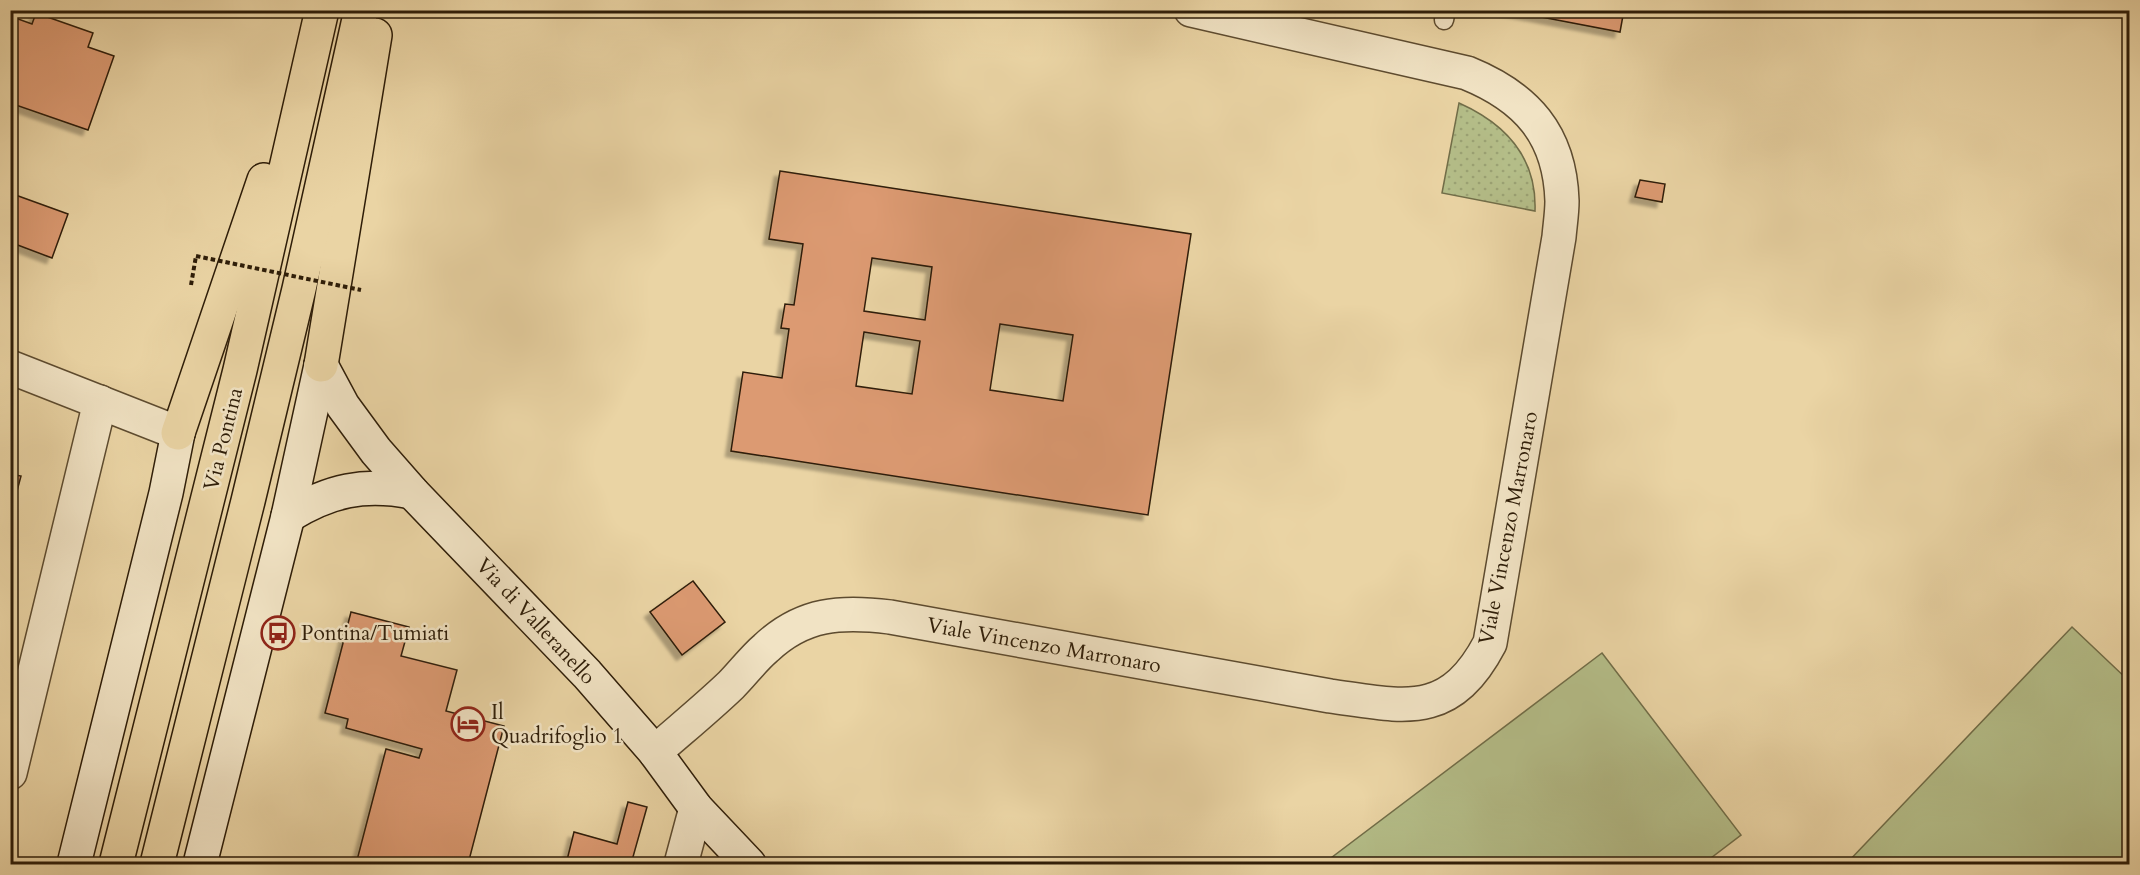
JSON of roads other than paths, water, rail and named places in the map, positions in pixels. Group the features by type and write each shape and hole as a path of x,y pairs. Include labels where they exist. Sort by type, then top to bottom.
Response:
{"highway":[{"path":"178,434 258,201 311,10"},
{"name":"Via Pontina","path":"116,864 240,369 322,10"},
{"name":"Via Pontina","path":"157,864 297,300 361,10"},
{"path":"321,365 367,95 379,10"}],"street":[{"name":"Viale Vincenzo Marronaro","path":"655,752 730,686 781,635 811,619 828,616 849,614 890,617 1319,694 1401,706 1435,699 1456,687 1472,673 1490,643 1558,246 1562,199 1560,179 1552,150 1541,128 1524,107 1499,88 1475,77 1429,63 1210,13"},
{"path":"200,864 288,516 321,365"},
{"name":"Via di Valleranello","path":"321,365 343,406 364,436 412,492 587,674 655,752 696,808 749,864"},
{"path":"10,367 178,434"},
{"path":"10,773 100,402"},
{"name":"Via Pontina","path":"74,864 164,504 178,434"},
{"path":"288,516 318,499 352,489 377,488 412,492"},
{"path":"681,864 696,808"}],"place":[{"name":"Pontina/Tumiati","path":"278,633"},
{"name":"Il Quadrifoglio 1","path":"468,724"}]}
